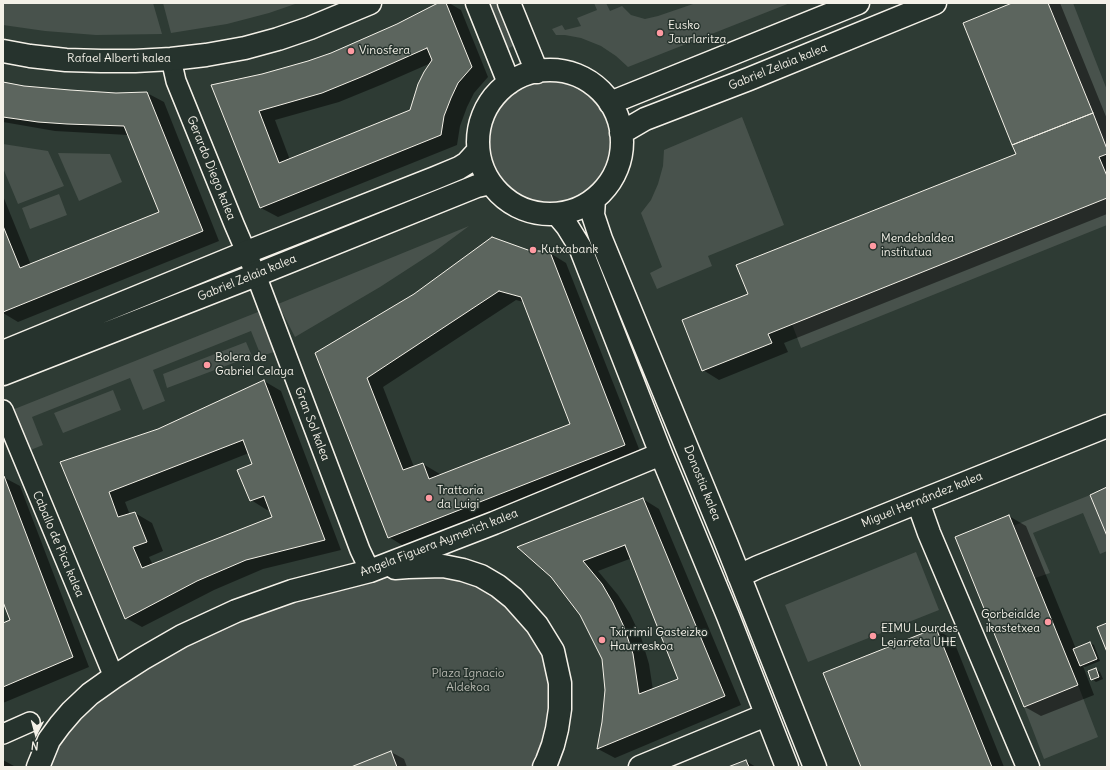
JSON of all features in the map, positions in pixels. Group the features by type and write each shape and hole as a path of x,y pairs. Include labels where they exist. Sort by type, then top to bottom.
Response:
{"street":[{"name":"Rafael Alberti kalea","path":"3,51 66,60 135,62 171,59 245,48 278,39 310,28 370,3"},
{"path":"477,3 509,83"},
{"path":"509,3 537,72"},
{"path":"610,103 858,3"},
{"name":"Gabriel Zelaia kalea","path":"621,133 645,119 749,79 935,3"},
{"name":"Gerardo Diego kalea","path":"171,59 176,82 256,275"},
{"path":"554,71 570,74 586,80 599,90 610,103 617,117 621,133 621,151 616,169 607,185 594,199 576,209 557,214 538,213 519,208 503,198 490,183 482,168 478,151 478,131 484,113 494,96 509,83 522,76 537,72 554,71"},
{"name":"Gabriel Zelaia kalea","path":"3,352 247,252 459,168 467,163 478,151"},
{"name":"Gabriel Zelaia kalea","path":"3,374 256,275 477,186 490,183"},
{"name":"Donostia kalea","path":"594,199 593,215 601,239 739,576 815,767"},
{"path":"557,214 580,246 661,454 714,582 787,767"},
{"name":"Gran Sol kalea","path":"256,275 360,550 370,571"},
{"name":"Caballo de Pica kalea","path":"3,410 114,678"},
{"name":"Miguel Hernández kalea","path":"739,576 1107,426"},
{"name":"Angela Figuera Aymerich kalea","path":"38,767 49,740 60,724 90,694 142,659 182,636 236,611 292,591 370,571 509,517 661,454"},
{"path":"918,502 929,533 1028,767"},
{"path":"370,571 408,567 443,566 463,570 481,576 498,586 518,603 537,625 553,651 560,683 560,709 557,729 553,746 544,767"},
{"path":"640,767 766,715"},
{"path":"3,734 30,722"}],"green space":[{"path":"3,3 153,3 162,34 96,35 45,31 3,25"},
{"path":"163,3 298,3 269,13 227,24 171,33"},
{"path":"488,3 499,3 515,45 507,49"},
{"name":"Eusko Jaurlaritza","path":"594,3 606,3 610,11 622,6 631,15 645,19 696,3 790,3 628,67 616,56 601,46 581,38 556,35 552,29 562,25 565,30 581,26 577,18 597,10"},
{"path":"1048,3 1073,3 1107,90 1107,149"},
{"path":"549,81 561,82 573,86 583,91 593,99 601,109 606,119 610,131 610,155 606,167 601,177 593,187 583,195 573,200 561,204 549,205 537,204 525,200 515,195 505,187 497,177 492,167 488,155 487,143 488,131 492,119 497,109 505,99 515,91 525,86 537,82"},
{"path":"742,117 784,225 708,256 712,266 657,289 650,273 662,267 641,213 651,200 658,184 663,166 664,150"},
{"path":"3,144 48,151 64,186 18,204 3,168"},
{"path":"58,153 110,154 122,182 79,201"},
{"path":"430,187 433,195 257,265 254,257"},
{"path":"59,194 67,215 30,229 22,208"},
{"path":"1107,198 1107,225 801,348 792,324"},
{"path":"469,226 434,252 380,287 295,337 278,304"},
{"path":"258,312 274,352 261,356 251,331 153,370 165,401 143,410 130,378 32,417 43,445 28,451 12,410"},
{"name":"Bolera de Gabriel Celaya","path":"246,342 252,356 167,388 163,374"},
{"path":"113,390 121,410 63,433 54,413"},
{"path":"1090,495 1107,536 1107,551 1100,554 1083,513 1033,533 1050,573 1035,578 1013,526"},
{"path":"916,552 939,610 808,662 785,605"},
{"name":"Plaza Ignacio Aldekoa","path":"394,576 454,577 478,586 514,609 539,639 555,683 544,749 533,767 397,767 391,751 351,767 46,767 59,738 106,690 223,624 346,584"},
{"path":"1078,685 1098,737 1044,759 1024,707"}],"building":[{"path":"438,3 446,3 472,67 458,83 451,98 444,116 441,135 260,208 211,85 262,74 308,61 331,53 397,24","holes":["427,48 432,60 418,84 410,110 279,163 259,111 322,93"]},
{"path":"1012,3 1048,3 1093,113 1012,145 963,23"},
{"path":"3,82 24,86 70,90 116,93 147,92 203,231 3,312 3,226 20,268 159,212 124,126 38,122 3,117"},
{"path":"1093,113 1107,149 1107,154 1099,157 1107,176 1107,198 768,334 772,343 702,371 682,320 748,294 736,265 1016,154 1012,145"},
{"path":"492,237 528,250 550,252 625,445 388,538 315,353 414,294","holes":["499,291 521,297 570,424 429,479 423,463 403,470 367,378"]},
{"path":"264,380 325,540 246,560 197,581 125,619 60,462 158,429","holes":["243,440 252,464 237,470 250,501 264,496 272,517 142,568 133,547 147,542 135,512 118,517 109,492"]},
{"path":"3,476 73,657 3,687 3,623 10,620 3,602"},
{"path":"1107,487 1107,536 1090,495"},
{"path":"643,498 725,696 597,749 602,722 605,690 602,659 580,615 551,577 517,547","holes":["625,545 678,679 639,694 633,654 624,627 602,584 583,561"]},
{"path":"1009,515 1078,685 1024,707 955,537"},
{"path":"1107,623 1107,652 1097,627"},
{"path":"936,628 992,767 861,767 823,673"},
{"path":"1090,642 1097,659 1080,666 1073,649"},
{"path":"1096,668 1099,677 1091,680 1088,671"},
{"path":"391,751 397,767 351,767"},
{"path":"746,760 749,767 728,767"}],"place":[{"name":"Eusko Jaurlaritza","path":"660,33"},
{"name":"Vinosfera","path":"351,51"},
{"name":"Mendebaldea institutua","path":"873,246"},
{"name":"Kutxabank","path":"533,250"},
{"name":"Bolera de Gabriel Celaya","path":"207,365"},
{"name":"Trattoria da Luigi","path":"429,498"},
{"name":"Gorbeialde ikastetxea","path":"1048,622"},
{"name":"EIMU Lourdes Lejarreta UHE","path":"873,636"},
{"name":"Txirrimil Gasteizko Haurreskoa","path":"602,640"}]}
